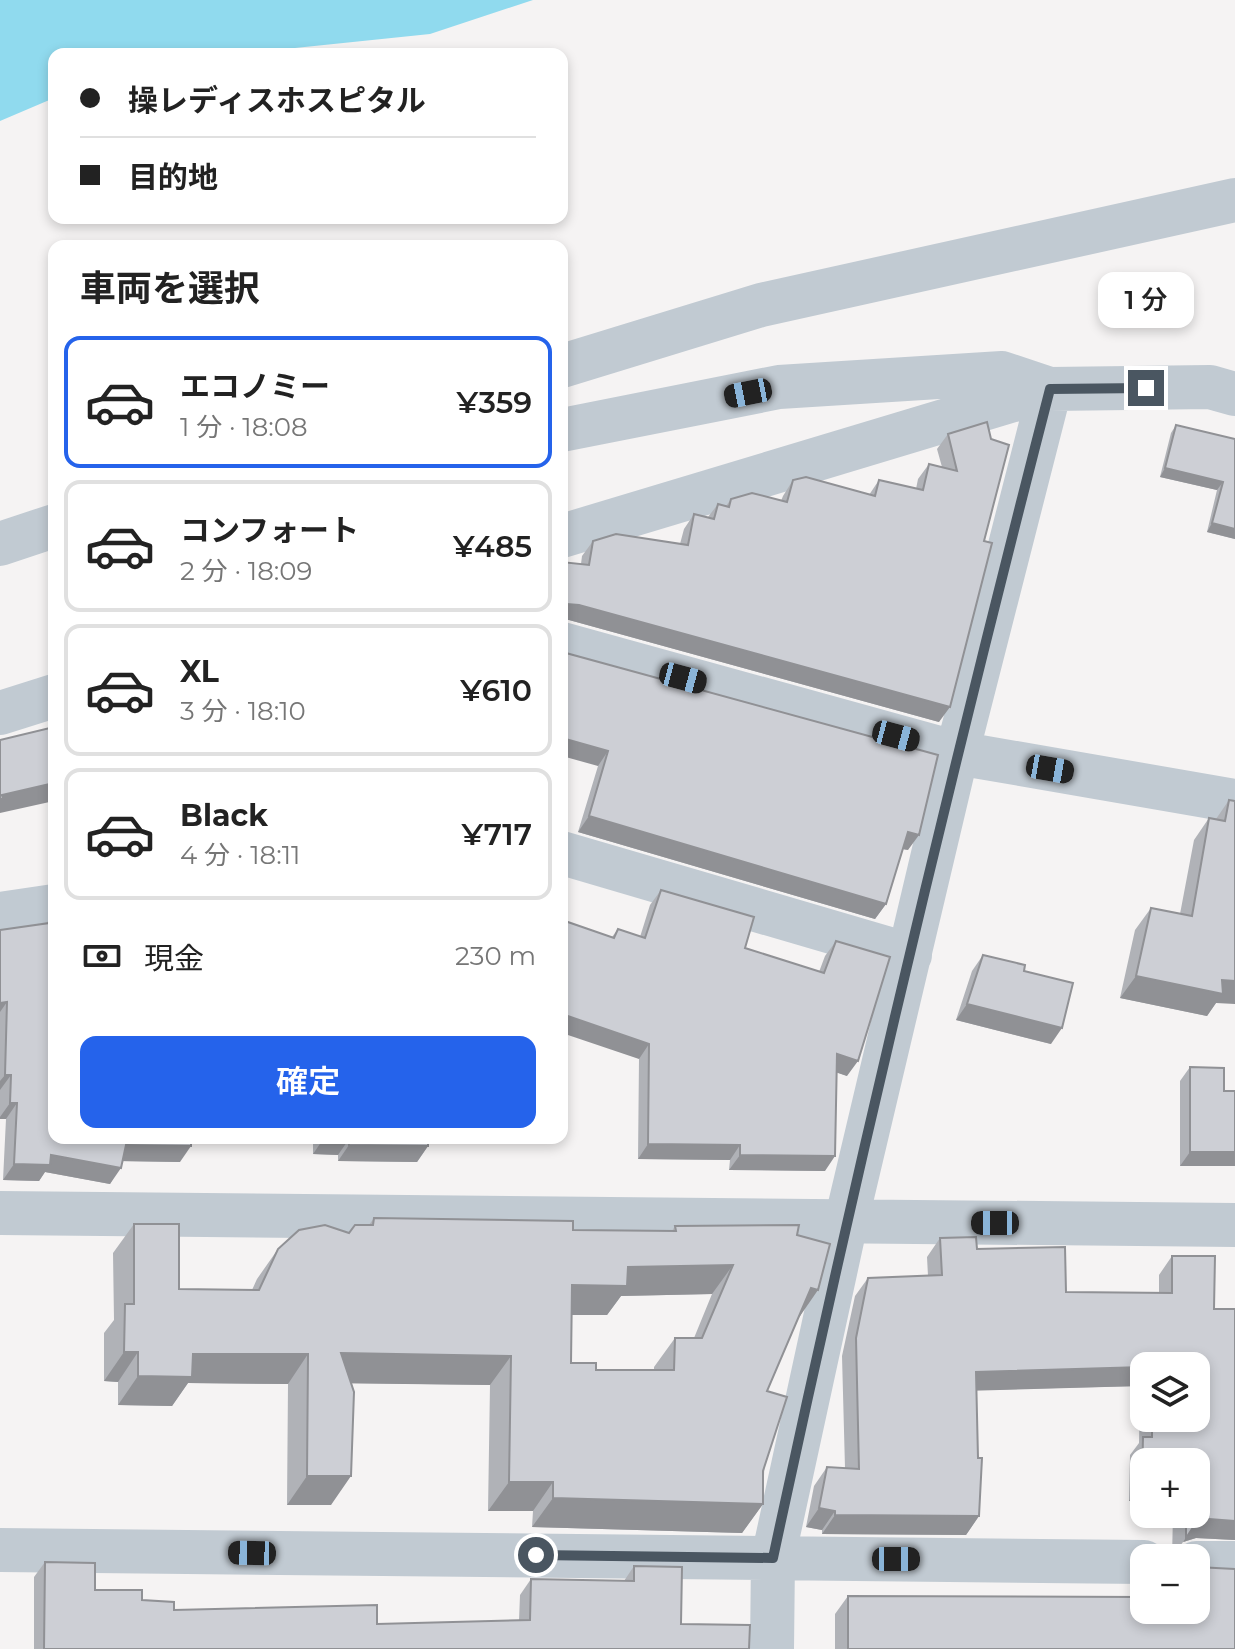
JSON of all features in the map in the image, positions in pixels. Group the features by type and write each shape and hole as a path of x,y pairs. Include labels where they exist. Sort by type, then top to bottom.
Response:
{"street":[{"path":"568,364 761,305 1235,200"},
{"path":"568,429 779,387 1002,373 1050,389"},
{"path":"568,534 1050,389 1210,387 1235,394"},
{"path":"772,1649 773,1558 846,1222 957,753 1050,389"},
{"path":"0,544 48,528"},
{"path":"568,646 957,753 1235,801"},
{"path":"0,713 48,698"},
{"path":"568,855 910,955"},
{"path":"0,914 48,907"},
{"path":"0,1213 1235,1225"},
{"path":"0,1550 1130,1562"},
{"path":"1210,1563 1235,1563"}],"water":[{"path":"0,0 533,0 430,34 294,48 48,48 48,101 0,121"}],"building":[{"path":"987,422 991,439 1009,445 984,541 992,543 950,707 568,604 568,563 589,565 593,541 616,534 688,545 694,514 714,519 718,504 729,507 731,499 752,493 787,502 793,480 806,477 875,496 879,480 923,490 929,464 957,471 948,434"},
{"path":"1176,425 1235,439 1235,529 1212,523 1223,482 1165,468"},
{"path":"568,654 938,755 919,835 908,832 886,904 589,816 608,751 568,740"},
{"path":"48,728 48,784 2,795 3,799 0,799 0,740"},
{"path":"1229,800 1235,801 1235,981 1222,980 1223,994 1136,976 1151,908 1192,916 1209,818 1225,821"},
{"path":"661,890 754,917 745,948 824,973 836,941 890,957 858,1061 837,1054 835,1156 740,1155 740,1145 648,1144 649,1044 568,1016 568,922 614,938 618,929 645,938"},
{"path":"48,923 48,1144 191,1144 191,1146 126,1145 121,1168 51,1155 50,1165 14,1164 17,1103 10,1103 11,1075 5,1075 7,1002 0,1003 0,930"},
{"path":"983,955 1025,965 1024,971 1073,983 1062,1028 967,1004"},
{"path":"1190,1067 1224,1068 1224,1091 1235,1091 1235,1152 1190,1152"},
{"path":"428,1144 428,1146 349,1145"},
{"path":"374,1218 573,1221 573,1230 676,1231 675,1226 799,1225 797,1235 830,1244 818,1290 811,1288 767,1391 787,1397 763,1471 763,1504 553,1498 553,1482 509,1482 511,1356 341,1353 354,1392 351,1476 307,1476 308,1354 193,1354 192,1377 138,1376 138,1352 124,1352 125,1304 134,1304 134,1224 179,1224 179,1289 259,1290 278,1249 299,1230 325,1225 349,1233 355,1225 373,1225","holes":["733,1265 702,1338 675,1338 674,1370 596,1370 596,1363 571,1363 572,1285 627,1286 628,1267"]},
{"path":"976,1237 977,1249 1065,1247 1066,1292 1172,1293 1172,1256 1215,1256 1214,1309 1235,1309 1235,1521 1210,1519 1210,1448 1143,1448 1143,1437 1152,1437 1152,1432 1210,1432 1210,1352 1130,1352 1130,1367 976,1372 978,1458 982,1458 979,1516 835,1515 835,1511 819,1508 827,1467 859,1469 856,1338 868,1278 942,1275 940,1238"},
{"path":"45,1562 95,1563 95,1590 142,1590 142,1600 174,1602 174,1610 377,1605 377,1624 530,1620 531,1579 634,1581 634,1566 682,1567 681,1624 750,1625 749,1649 44,1649"},
{"path":"1210,1568 1235,1569 1235,1649 848,1649 848,1596 1130,1597 1130,1624 1210,1624"}],"route":[{"path":"536,1555 773,1558 846,1222 957,753 1050,389 1146,388"}]}
